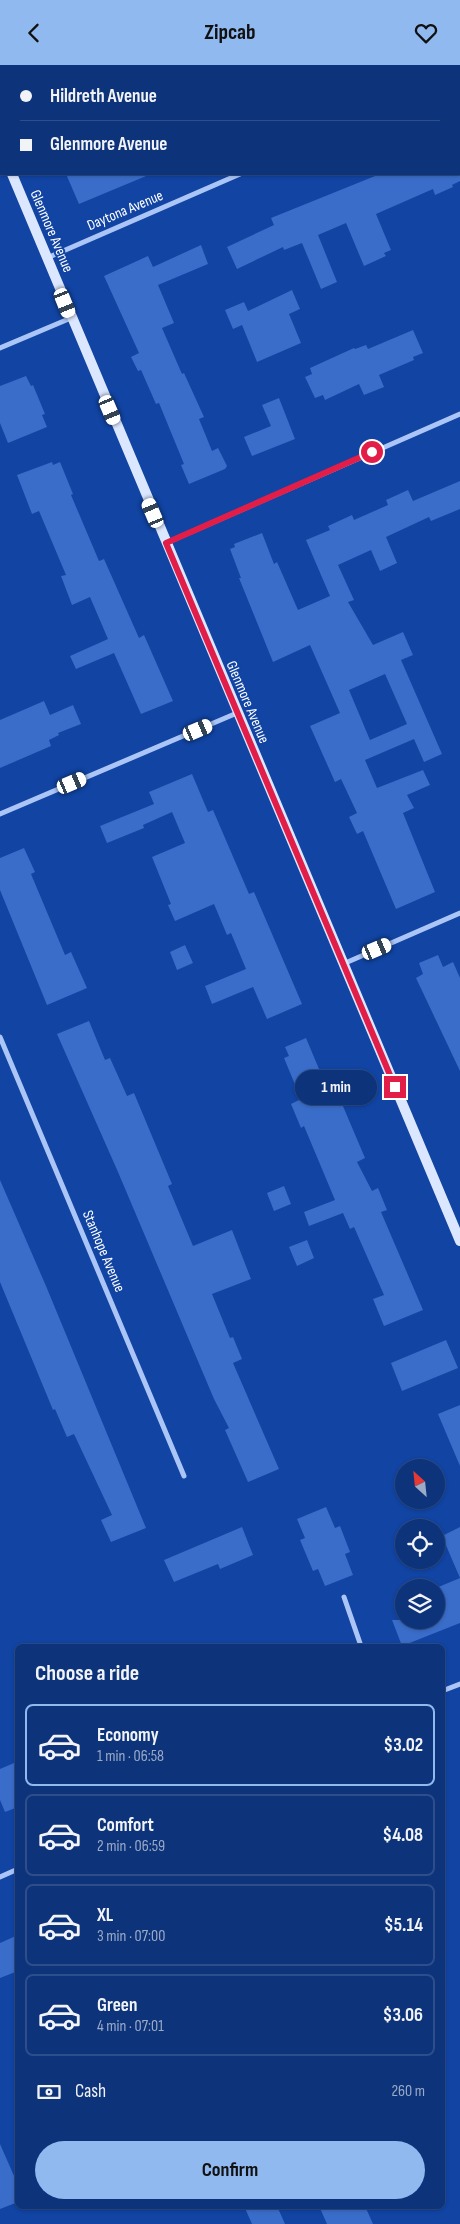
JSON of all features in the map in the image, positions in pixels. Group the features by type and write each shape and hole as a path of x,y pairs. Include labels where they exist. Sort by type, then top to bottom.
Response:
{"street":[{"name":"Glenmore Avenue","path":"12,175 460,1241"},
{"name":"Daytona Avenue","path":"47,258 238,175"},
{"path":"0,348 71,317"},
{"path":"166,543 460,414"},
{"path":"0,814 237,713"},
{"path":"343,964 460,913"},
{"name":"Stanhope Avenue","path":"0,1037 184,1476"},
{"path":"344,1597 360,1644"},
{"path":"445,1690 460,1684"},
{"path":"0,1877 15,1870"}],"building":[{"path":"66,175 149,175 79,204"},
{"path":"378,175 460,175 460,181 452,185 453,187 435,195 433,189 376,214 391,250 384,253 386,256 364,266 346,223 318,235 337,282 321,289 302,243 284,250 283,247 237,269 227,247 274,225 271,218"},
{"path":"201,245 208,264 158,285 174,323 162,328 182,374 184,373 204,417 199,419 212,451 218,448 227,466 225,469 189,484 181,465 184,464 159,403 156,404 141,370 138,371 131,357 139,353 104,276 148,256 153,267"},
{"path":"292,290 300,309 289,314 301,343 257,362 242,325 233,329 225,310 244,302 248,311"},
{"path":"413,330 423,353 413,357 414,360 379,375 384,387 364,395 359,384 325,400 323,395 315,398 305,377 312,374 310,368 354,348 366,345 368,349"},
{"path":"26,376 31,386 33,385 45,414 42,415 47,427 8,443 0,423 0,386"},
{"path":"279,398 295,439 252,456 244,437 271,426 262,405"},
{"path":"52,462 53,465 60,462 73,494 71,495 99,561 104,559 139,638 144,635 173,701 141,714 114,653 76,669 70,656 108,639 90,597 72,605 61,576 66,575 39,511 32,514 17,475"},
{"path":"460,481 460,509 431,521 429,517 386,537 397,563 380,571 371,550 338,565 354,600 348,602 373,645 403,632 413,655 401,660 442,754 424,762 414,739 365,760 377,788 423,770 430,785 407,795 414,808 403,813 435,892 396,909 363,831 357,834 349,817 357,813 341,779 335,782 310,726 340,713 310,645 273,662 239,578 241,578 230,549 235,547 234,544 262,533 274,564 277,562 298,610 330,596 306,540 330,530 328,526 352,515 354,520 388,505 386,500 408,490 413,501","holes":["385,674 407,724 370,740 349,690"]},
{"path":"44,701 50,715 73,705 81,724 58,733 59,735 49,740 51,746 0,768 0,720"},
{"path":"192,774 208,812 213,810 249,894 254,892 302,1004 267,1019 253,987 212,1004 205,986 246,969 231,933 227,935 214,904 175,921 168,905 171,904 152,857 185,843 172,812 143,825 144,828 107,843 100,826 154,804 149,792"},
{"path":"24,848 35,872 31,874 65,955 71,952 87,988 47,1005 0,890 0,858"},
{"path":"185,945 193,963 177,970 170,952"},
{"path":"438,955 443,967 453,962 460,978 460,1071 416,978 423,974 419,963"},
{"path":"89,1021 105,1060 110,1058 127,1096 134,1093 172,1184 168,1186 193,1246 232,1230 251,1279 212,1294 230,1338 233,1337 242,1359 233,1363 279,1469 248,1482 225,1430 229,1428 214,1399 118,1172 57,1034"},
{"path":"306,1038 327,1088 334,1085 365,1158 357,1162 372,1191 378,1188 387,1210 381,1212 423,1310 384,1326 373,1299 384,1295 354,1227 350,1229 343,1213 309,1226 304,1212 335,1200 304,1126 301,1128 291,1104 301,1099 284,1058 289,1056 285,1047"},
{"path":"0,1180 146,1528 111,1542 101,1520 112,1515 74,1434 67,1437 55,1409 53,1410 0,1282"},
{"path":"284,1186 291,1204 274,1211 267,1193"},
{"path":"307,1240 314,1258 297,1266 289,1247"},
{"path":"446,1340 458,1368 402,1391 391,1363"},
{"path":"460,1405 460,1466 438,1414"},
{"path":"326,1507 335,1528 340,1526 350,1552 345,1554 353,1575 325,1586 318,1569 313,1571 300,1540 305,1538 297,1519"},
{"path":"242,1527 253,1555 220,1569 218,1564 174,1582 164,1560"},
{"path":"460,1527 460,1578 445,1543 445,1534"},
{"path":"460,1578 460,1623 445,1629 445,1584"},
{"path":"395,1629 445,1629 407,1644 401,1644"},
{"path":"14,1763 15,1766 15,1808 5,1812 0,1800 0,1769"},
{"path":"15,1936 15,1972 0,1978 0,1943"},
{"path":"0,2144 15,2178 15,2203 0,2209"},
{"path":"245,2209 278,2209 285,2224 252,2224"},
{"path":"320,2209 366,2209 373,2224 327,2224"}],"route":[{"path":"372,452 166,543 395,1087"}]}
